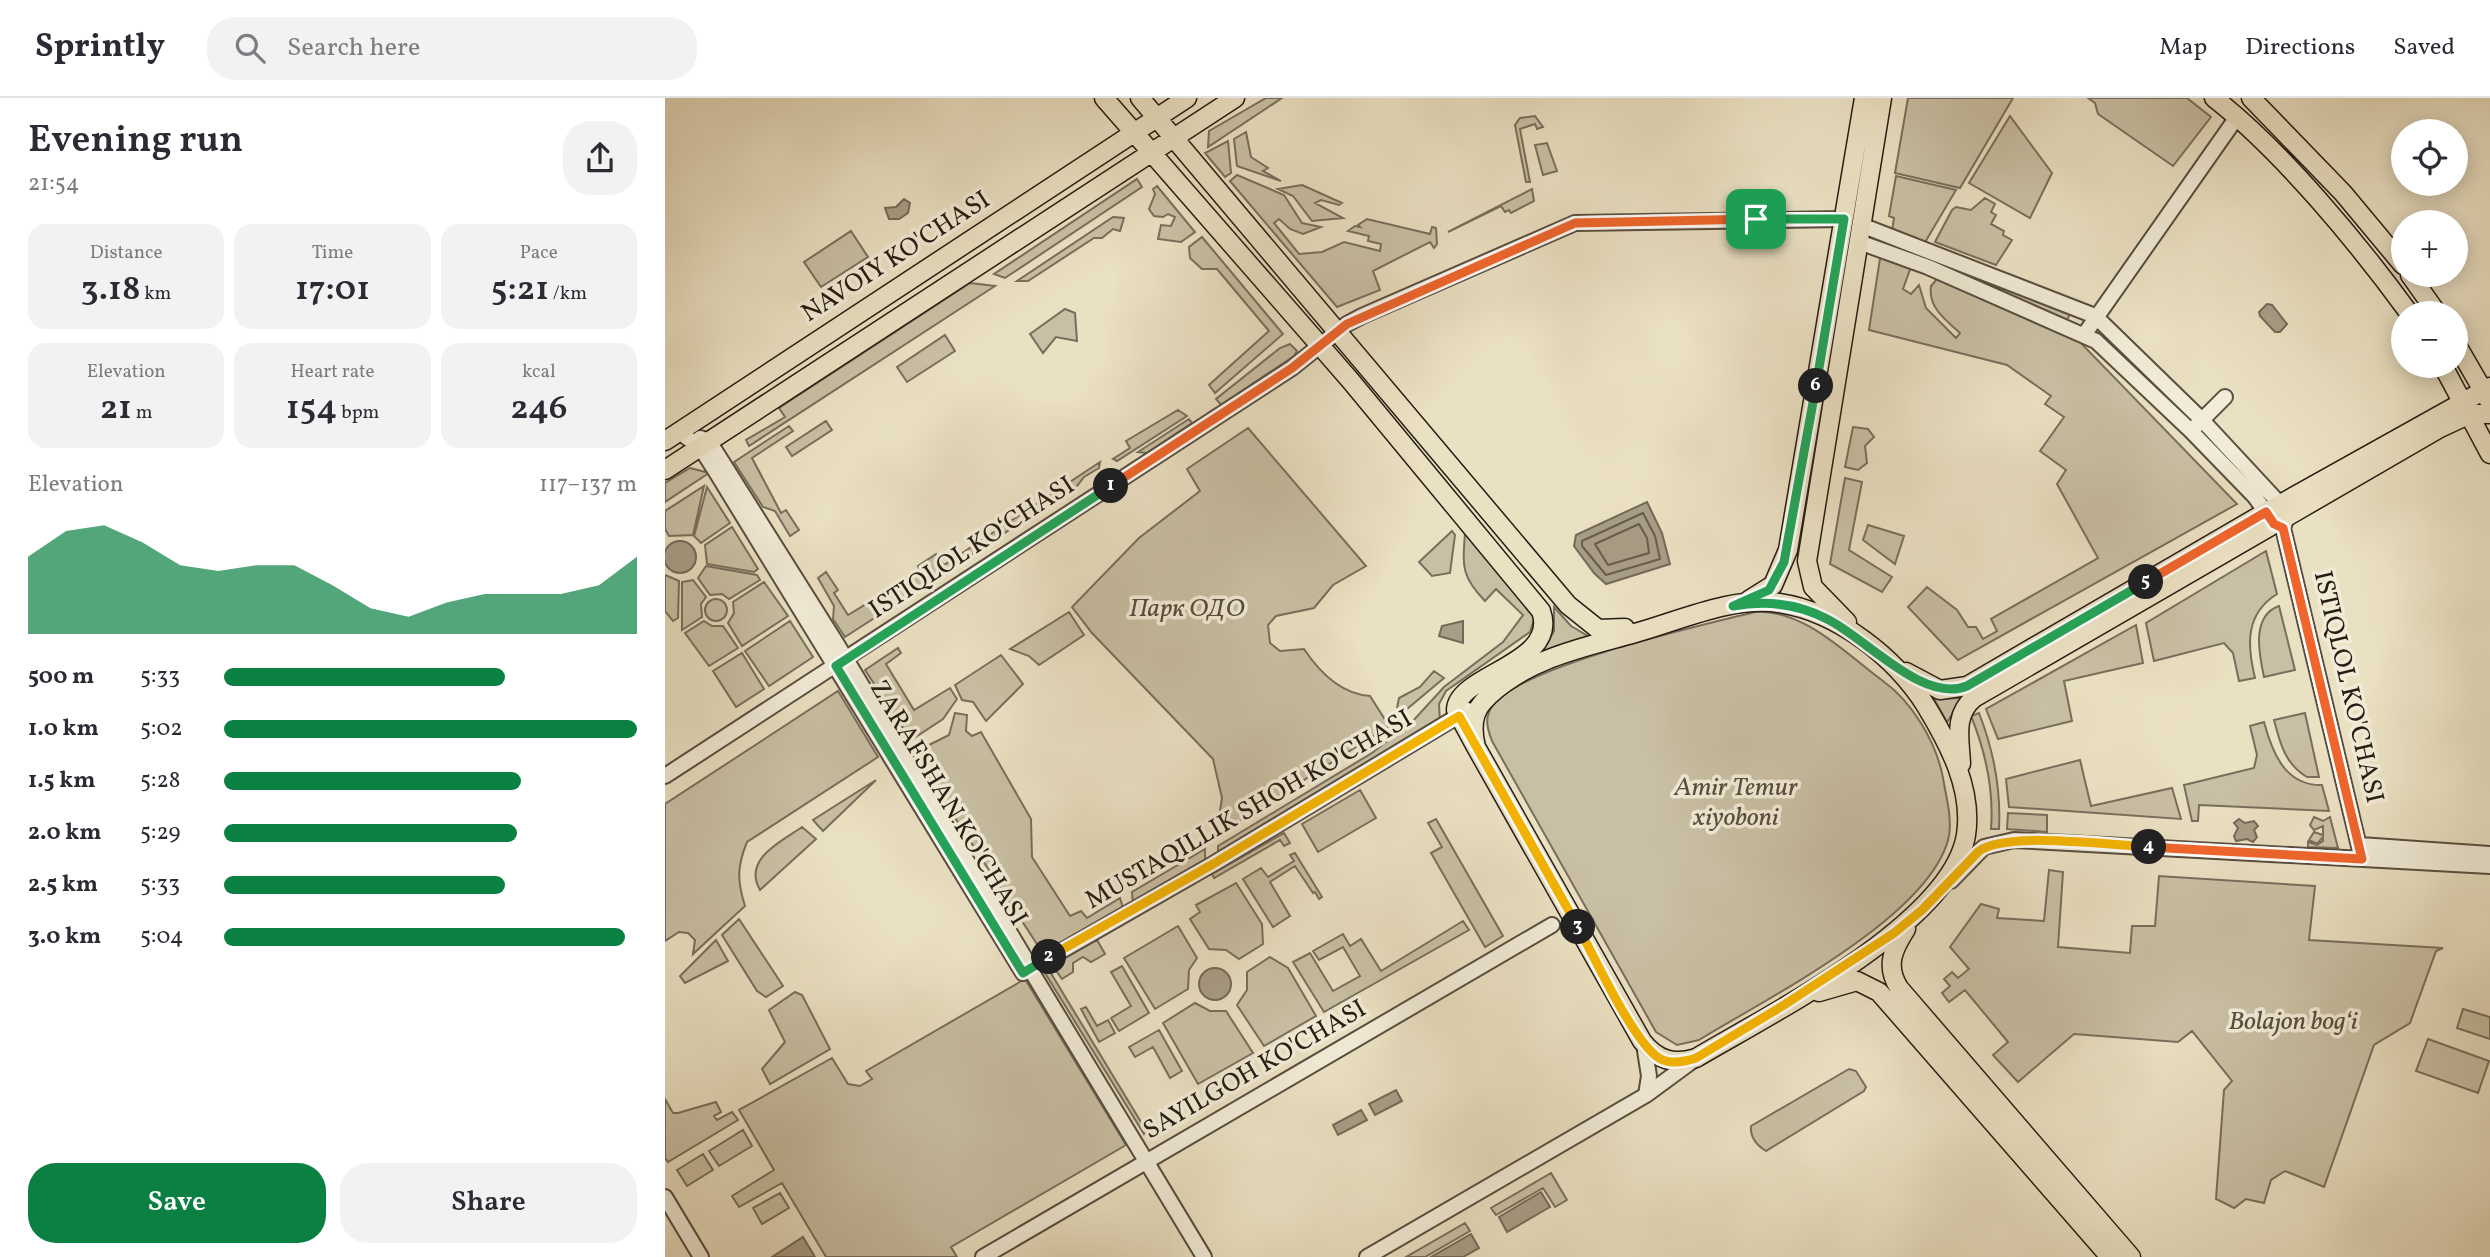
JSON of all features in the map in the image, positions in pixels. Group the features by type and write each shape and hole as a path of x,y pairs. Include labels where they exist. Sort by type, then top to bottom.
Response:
{"main road":[{"path":"1104,98 1418,461 1542,613 1543,628 1536,643 1461,697 1456,707 1644,1044 1657,1057 1668,1061 1696,1058 1770,1014 1911,920 1933,899 1959,859 1966,835 1967,809 1962,785 1959,722 1962,712 1971,700 2467,408 2488,393 2468,362"},
{"path":"1140,98 1580,617 1608,631 1701,615"},
{"name":"NAVOIY KO'CHASI","path":"672,437 1187,98"},
{"name":"NAVOIY KO'CHASI","path":"665,470 1235,98"},
{"path":"1864,98 1855,229 1807,568 1810,582 1818,595 1914,688 1937,724 1962,785"},
{"path":"1733,606 1771,588 1788,550 1882,98"},
{"path":"2214,98 2237,117 2333,218 2399,301"},
{"path":"2237,117 2250,98 2343,193 2391,251"},
{"path":"2450,378 2490,454"},
{"path":"2467,408 2490,414"},
{"path":"1476,747 1475,717 1481,704 1492,694 1550,658 1733,606 1761,602 1798,607 1832,621 1935,689 1962,688 2278,517"},
{"path":"1911,920 1892,956 1892,971 1899,988 2131,1257"},
{"path":"1770,1014 1842,984 1860,982 1874,988 1897,1010 2110,1257"}],"street":[{"path":"2084,335 2237,117"},
{"name":"ISTIQLOL KO'CHASI","path":"1337,332 1362,316 1575,223 1709,219 1855,229 2095,316 2278,517 2361,852"},
{"name":"ISTIQLOL KO'CHASI","path":"1855,229 1928,267 2096,341 2197,425"},
{"name":"ISTIQLOL KO‘CHASI","path":"665,776 1292,368 1337,332"},
{"path":"2197,425 2225,397"},
{"path":"672,437 704,444"},
{"name":"ZARAFSHAN KO'CHASI","path":"704,444 1204,1257"},
{"name":"MUSTAQILLIK SHOH KO'CHASI","path":"1028,970 1213,864 1492,694"},
{"path":"1933,899 1979,851 2005,841 2361,852 2490,853"},
{"path":"2361,852 2490,866"},
{"name":"SAYILGOH KO'CHASI","path":"983,1257 1552,925"},
{"path":"1644,1044 1649,1076 1646,1095"},
{"path":"1372,1256 1646,1095 1696,1058"},
{"path":"665,1197 701,1257"}],"green space":[{"path":"1266,98 1282,98 1208,147 1209,131"},
{"path":"1908,98 2013,98 1960,188 1895,173"},
{"path":"2088,98 2187,98 2211,117 2173,166 2098,114 2095,103"},
{"path":"1535,116 1543,127 1537,129 1535,124 1520,129 1530,182 1526,182 1515,125 1520,118"},
{"path":"2010,116 2052,173 2030,218 1969,183"},
{"path":"1246,132 1251,157 1268,168 1263,171 1281,181 1237,166 1234,139"},
{"path":"1228,141 1231,173 1225,177 1205,153"},
{"path":"1547,143 1557,171 1543,175 1535,145"},
{"path":"1237,175 1284,195 1302,223 1321,227 1303,234 1290,229 1279,219 1274,223 1299,254 1322,252 1344,242 1380,251 1381,244 1368,241 1369,236 1348,231 1355,226 1360,227 1358,225 1367,219 1430,234 1432,227 1436,228 1437,244 1434,248 1430,242 1373,271 1380,290 1337,307 1230,181"},
{"path":"1896,176 1956,190 1924,244 1892,231 1894,218 1889,216"},
{"path":"1137,179 1142,187 1005,278 994,274"},
{"path":"1302,185 1342,203 1339,205 1321,200 1315,203 1343,218 1312,221 1293,196 1278,189"},
{"path":"1157,186 1195,232 1181,242 1158,239 1161,225 1171,226 1175,217 1168,214 1163,217 1154,216 1149,209 1155,194 1153,189"},
{"path":"1532,189 1534,201 1511,213 1509,210 1505,212 1501,206 1448,232"},
{"path":"1985,198 1995,204 1991,212 1996,215 1991,224 2004,231 2003,235 2012,240 1996,265 1935,242 1952,210 1956,207 1971,210"},
{"path":"1113,217 1124,218 1120,231 1113,229 1102,238 1094,238 1028,281 1017,281"},
{"path":"851,231 868,257 821,287 804,262"},
{"path":"1202,237 1283,334 1215,393 1209,385 1269,331 1217,269 1202,269 1190,258 1189,247"},
{"path":"1884,238 2072,310 2065,324 1882,244"},
{"path":"1881,252 1912,264 1903,289 1911,294 1919,285 1926,308 1956,338 1960,333 1939,313 1932,301 1931,286 1937,279 2079,341 2237,504 1958,660 1908,607 1927,587 1957,610 1968,627 1976,627 1983,639 1997,631 1991,619 2098,558 2057,484 2066,470 2040,451 2064,417 2045,404 2051,396 2007,365 1869,330"},
{"path":"970,283 995,286 749,446 746,440 785,417 779,408"},
{"path":"1065,309 1075,313 1077,341 1056,337 1043,353 1030,334"},
{"path":"945,335 955,351 907,382 897,367"},
{"path":"1290,344 1297,351 1294,356 1221,405 1216,399 1280,348"},
{"path":"1178,410 1187,416 1117,461 1113,459 1130,448 1126,441"},
{"path":"1189,419 1192,423 1147,453 1138,452"},
{"path":"826,421 832,430 792,456 786,447"},
{"path":"789,426 793,431 752,458 781,513 786,510 799,530 790,536 775,511 763,507 734,462"},
{"path":"1853,427 1868,429 1874,437 1865,446 1867,463 1858,470 1845,467"},
{"name":"Парк ОДО","path":"1248,428 1366,566 1333,585 1314,608 1276,616 1268,625 1270,643 1280,651 1304,649 1332,681 1350,691 1370,696 1389,726 1216,836 1222,798 1213,759 1092,633 1072,607 1139,538 1200,491 1187,469"},
{"path":"1100,462 1099,468 1084,477 1077,486 884,611 876,598 919,569 918,566 936,554 944,565"},
{"path":"690,468 709,473 665,502 665,483"},
{"path":"1845,478 1862,482 1849,550 1892,577 1882,592 1830,564"},
{"path":"704,486 693,535 669,536 665,529 665,511"},
{"path":"707,487 730,523 701,543 694,536"},
{"path":"1868,525 1904,536 1895,564 1863,540"},
{"path":"732,527 758,569 754,572 707,564 705,545"},
{"path":"1452,531 1455,535 1450,573 1432,576 1419,562"},
{"path":"1465,532 1536,613 1530,632 1446,691 1439,704 1440,722 1218,854 1218,846 1372,753 1412,722 1444,687 1503,642 1523,615 1496,589 1485,601 1471,584 1464,561"},
{"path":"2266,551 2277,594 2259,611 2251,631 2255,678 2239,681 2233,653 2224,643 2154,661 2146,623"},
{"path":"706,566 757,575 760,580 729,599 722,594 710,595 698,578"},
{"path":"826,572 838,590 834,593 848,615 868,603 876,617 845,637 833,619 834,606 818,578"},
{"path":"665,575 679,581 678,618 673,621 665,611"},
{"path":"693,580 706,597 701,604 702,617 682,630 682,582"},
{"path":"764,582 788,616 742,646 728,623 734,613 733,602"},
{"path":"716,599 724,602 727,610 724,618 716,621 708,618 705,610 708,602"},
{"path":"2279,606 2295,670 2264,677 2259,647 2261,627 2270,611"},
{"path":"1554,607 1571,626 1593,639 1542,653 1554,631"},
{"path":"1069,612 1084,635 1039,665 1029,656 1010,649"},
{"name":"Amir Temur xiyoboni","path":"1755,612 1773,613 1807,625 1839,647 1904,700 1929,737 1940,764 1950,821 1949,836 1936,866 1912,896 1880,925 1804,978 1764,1002 1699,1040 1677,1045 1656,1032 1492,741 1487,718 1493,705 1510,690 1538,676 1615,649"},
{"path":"704,621 712,626 723,626 738,648 709,666 685,633"},
{"path":"790,621 813,657 769,686 745,651"},
{"path":"2136,625 2143,663 2064,681 2072,721 1998,739 1986,709"},
{"path":"898,648 901,653 886,664 914,710 950,688 957,699 943,719 911,740 865,670"},
{"path":"742,653 764,689 736,707 713,671"},
{"path":"1001,655 1023,684 986,721 973,702 962,700 955,685"},
{"path":"1434,671 1444,678 1401,714 1397,708 1399,698 1420,687"},
{"path":"838,691 878,757 747,842 739,874 745,906 693,954 695,940 688,933 679,932 665,941 665,804"},
{"path":"1963,698 1947,722 1934,699"},
{"path":"955,713 967,715 966,731 972,736 981,732 1031,819 1032,857 1070,916 1081,911 1087,918 1120,898 1123,908 1044,955 913,753 949,735"},
{"path":"1979,713 1995,770 1999,829 1991,829 1988,772 1971,716"},
{"path":"2305,713 2319,777 2307,777 2293,766 2281,745 2274,720"},
{"path":"2264,722 2271,745 2282,765 2298,780 2322,785 2329,811 2199,805 2198,821 2192,821 2184,785 2254,768 2257,755 2250,726"},
{"path":"2080,760 2091,806 2172,788 2181,819 2009,807 2006,779"},
{"path":"876,780 823,831 813,820"},
{"path":"1360,790 1376,818 1318,852 1302,824"},
{"path":"2008,813 2047,815 2047,832 2007,829"},
{"path":"2314,817 2323,821 2330,817 2338,848 2308,847 2308,842 2317,845 2323,841 2323,837 2317,844 2309,840 2314,832 2323,835 2323,826 2314,830 2310,825"},
{"path":"1436,819 1503,936 1485,947 1431,853 1442,847 1428,823"},
{"path":"802,827 816,839 760,890 756,869 760,860 775,845"},
{"path":"1284,833 1290,843 1284,846 1280,840 1214,878 1212,874"},
{"path":"1205,849 1205,861 1133,904 1132,892"},
{"path":"1295,853 1322,897 1319,899 1315,892 1313,893 1295,866 1270,882 1290,916 1273,927 1243,879 1261,868 1268,877 1294,861 1290,855"},
{"name":"Bolajon bog‘i","path":"2049,870 2063,872 2058,947 2130,953 2132,926 2155,926 2159,876 2315,886 2309,940 2443,948 2436,951 2410,1023 2374,1045 2324,1187 2285,1171 2271,1180 2264,1203 2246,1199 2234,1208 2216,1199 2224,1090 2232,1081 2192,1031 2178,1042 2074,1034 2018,1082 1993,1055 2008,1042 1965,990 1949,1002 1942,993 1950,986 1944,979 1952,972 1958,978 1969,969 1950,947 1981,904 1999,909 1997,918 2044,921"},
{"path":"1236,883 1262,924 1263,944 1239,959 1226,950 1209,949 1190,919 1200,912 1196,905"},
{"path":"739,919 783,986 766,997 757,991 722,935"},
{"path":"1463,921 1469,930 1324,1012 1293,962 1310,953 1333,991 1360,976 1343,947 1319,960 1313,951 1343,934 1350,946 1361,939 1381,971"},
{"path":"1178,926 1197,958 1189,970 1188,989 1155,1009 1124,958"},
{"path":"716,940 728,961 685,983 680,976"},
{"path":"1097,940 1105,954 1091,962 1083,957 1073,963 1073,972 1062,979 1052,965"},
{"path":"1270,957 1288,968 1316,1016 1264,1046 1237,1005 1247,990 1247,972"},
{"path":"1122,966 1149,1013 1119,1031 1111,1018 1131,1006 1111,972"},
{"path":"1049,970 1147,1132 1144,1134 1045,973"},
{"path":"1025,979 1126,1145 951,1247 957,1257 826,1257 782,1183 739,1207 732,1196 774,1170 739,1110 832,1058 848,1084 860,1086 872,1079 866,1071"},
{"path":"795,992 802,995 830,1049 770,1084 762,1069 785,1042 769,1010"},
{"path":"1195,1003 1210,1011 1226,1011 1253,1053 1198,1084 1163,1023"},
{"path":"1086,1007 1097,1026 1108,1020 1115,1033 1099,1042 1081,1009"},
{"path":"2463,1009 2490,1017 2490,1039 2457,1028"},
{"path":"1159,1030 1182,1071 1170,1078 1153,1047 1135,1057 1129,1047"},
{"path":"2428,1039 2489,1061 2478,1093 2416,1071"},
{"path":"1849,1069 1856,1071 1866,1087 1864,1091 1766,1151 1757,1143 1751,1126"},
{"path":"665,1099 673,1113 716,1102 721,1112 714,1116 717,1120 732,1112 738,1120 668,1162 665,1158"},
{"path":"743,1130 752,1146 719,1166 709,1151"},
{"path":"703,1154 713,1170 687,1186 677,1170"},
{"path":"1551,1173 1567,1200 1555,1207 1543,1188 1496,1215 1491,1208"},
{"path":"780,1193 789,1208 762,1224 753,1208"},
{"path":"1465,1223 1470,1231 1425,1257 1406,1257"}],"water":[{"path":"904,199 910,203 908,213 899,219 889,219 885,208 896,207"},
{"path":"2267,304 2272,305 2287,324 2280,332 2275,332 2260,316 2259,312"},
{"path":"1647,502 1662,533 1670,564 1606,584 1574,546 1576,535"},
{"path":"686,542 692,545 695,551 692,569 680,573 668,569 665,551 668,545"},
{"path":"1463,621 1463,643 1439,636 1442,626"},
{"path":"2239,819 2245,823 2254,821 2258,826 2254,830 2257,837 2253,842 2247,839 2236,841 2234,836 2238,828 2234,823"},
{"path":"1215,968 1226,973 1231,984 1226,995 1215,1000 1204,995 1199,984 1204,973"},
{"path":"1396,1090 1402,1101 1375,1115 1369,1104"},
{"path":"1361,1110 1367,1120 1338,1135 1333,1125"},
{"path":"1541,1192 1550,1207 1507,1232 1499,1217"},
{"path":"1471,1234 1479,1248 1463,1257 1431,1257"},
{"path":"803,1237 815,1257 772,1257"}],"route":[{"path":"1756,219 1844,219 1788,550 1780,574 1771,588 1733,606 1770,602 1807,610 1849,631 1932,688 1957,690 2266,512 2274,524 2283,528 2286,536 2362,859 2014,840 1993,843 1979,851 1911,920 1859,958 1696,1058 1680,1062 1668,1061 1657,1057 1642,1041 1459,716 1213,864 1023,973 836,666 1292,368 1347,324 1362,316 1575,223 1756,219"}]}
